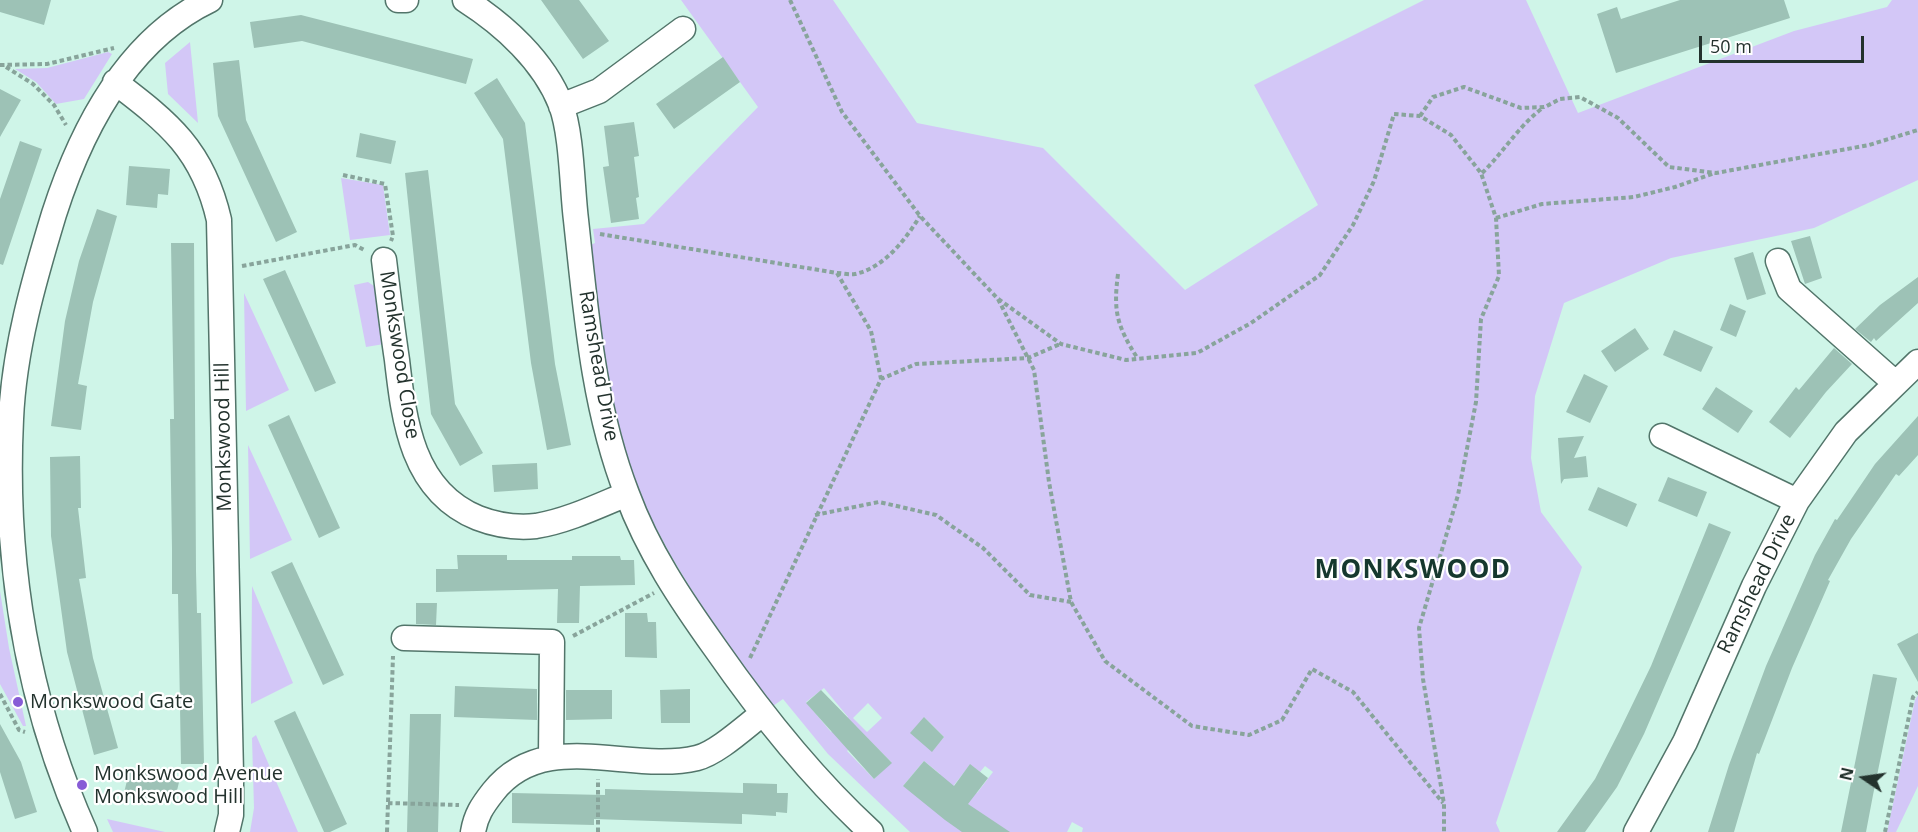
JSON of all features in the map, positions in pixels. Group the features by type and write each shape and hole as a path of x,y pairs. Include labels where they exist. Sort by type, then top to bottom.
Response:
{"street":[{"path":"85,832 50,742 24,638 16,586 5,417 38,266 67,175 79,147 115,82 155,36 178,17 210,0"},
{"path":"398,0 406,0"},
{"name":"Ramshead Drive","path":"465,0 512,35 541,70 561,106 590,342 604,419 627,494 671,583 762,714 825,788 872,832"},
{"path":"561,106 599,91 682,28"},
{"name":"Monkswood Hill","path":"115,82 160,117 182,140 212,189 219,219 231,774 231,815 227,832"},
{"name":"Monkswood Close","path":"384,260 403,407 409,435 423,471 444,496 471,515 486,521 519,526 551,522 627,494"},
{"path":"1778,261 1789,289 1894,382"},
{"name":"Ramshead Drive","path":"1636,832 1685,742 1754,586 1797,501 1846,432 1894,382 1918,362"},
{"path":"1662,436 1797,501"},
{"path":"404,638 552,642 551,756"},
{"path":"475,822 507,777 521,767 551,756 674,760 699,758 762,714"}],"path":[{"path":"790,0 842,112 920,216 997,298 1060,344 1126,360 1197,353 1251,323 1320,275 1353,225 1374,181 1394,114 1420,116 1451,135 1481,173 1496,218 1499,276 1481,319 1476,402 1461,483 1419,627 1423,679 1444,804 1444,832"},
{"path":"6,67 46,64 121,46"},
{"path":"0,65 33,84 54,105 79,147"},
{"path":"1420,116 1433,97 1464,87 1521,108 1545,107"},
{"path":"1481,173 1496,159 1510,138 1545,107 1560,99 1580,97 1618,118 1669,166 1716,172"},
{"path":"1496,218 1542,204 1634,197 1675,187 1716,172 1869,145 1918,130"},
{"path":"221,268 355,245 384,260 393,236 385,184 343,174"},
{"path":"577,231 855,275 881,261 906,239 920,216"},
{"path":"739,682 815,515 881,379 871,331 836,273"},
{"path":"1118,274 1114,304 1120,331 1138,359"},
{"path":"997,298 1034,370 1048,482 1071,602 1105,661 1191,726 1248,735 1282,720 1311,669 1353,692 1444,804"},
{"path":"881,379 916,364 1028,358 1060,344"},
{"path":"815,515 879,502 936,515 983,548 1030,595 1071,602"},
{"path":"552,642 582,633 671,583"},
{"path":"387,832 393,652 404,638"},
{"path":"1885,832 1912,700 1918,692"},
{"path":"598,758 598,832"},
{"path":"388,803 462,805 475,822"}],"shaded area":[{"path":"681,0 833,0 917,123 1043,148 1185,290 1318,205 1254,85 1424,0 1526,0 1578,113 1794,31 1887,7 1892,0 1918,0 1918,180 1814,228 1671,258 1564,303 1535,396 1531,458 1541,512 1582,567 1496,823 1500,832 1082,832 1083,828 1072,822 1067,832 910,832 828,754 783,699 773,706 710,618 672,558 640,494 627,460 612,408 590,245 595,243 593,229 644,224 758,107","holes":["824,688 848,717 831,732 806,702","868,703 882,718 867,732 853,718","924,717 944,737 933,750","864,735 891,762 874,779 847,751","924,761 940,774 936,779 903,786","970,765 980,772 985,766 993,772 977,793 968,787 964,793 954,785"]},
{"path":"190,42 198,123 168,94 165,63"},
{"path":"108,52 112,54 84,99 56,104 36,82 15,69 47,68"},
{"path":"341,178 383,185 390,235 350,240"},
{"path":"368,282 377,288 384,344 366,347 354,285"},
{"path":"244,293 289,390 246,411"},
{"path":"248,445 292,540 250,559"},
{"path":"252,586 293,683 251,704"},
{"path":"0,591 9,648 26,726 23,726 0,684"},
{"path":"1918,695 1918,786 1896,832 1887,832 1915,700"},
{"path":"256,735 298,832 250,832 254,808 252,738"},
{"path":"107,819 165,832 113,832"}],"building":[{"path":"0,0 51,0 44,25 0,12"},
{"path":"541,0 579,0 609,41 583,59"},
{"path":"1680,0 1784,0 1790,18 1616,73 1597,14 1617,7 1621,19"},
{"path":"301,15 473,59 466,84 302,41 254,48 250,22"},
{"path":"723,57 740,82 674,129 656,104"},
{"path":"239,60 246,120 297,232 276,242 218,116 213,63"},
{"path":"497,78 525,123 555,364 571,445 547,450 531,363 503,139 474,93"},
{"path":"0,89 21,100 0,137"},
{"path":"634,122 639,156 634,157 639,219 611,223 603,167 609,166 604,126"},
{"path":"360,133 396,141 391,164 356,157"},
{"path":"20,141 42,149 3,265 0,264 0,199"},
{"path":"129,166 170,169 168,195 158,194 157,208 126,205"},
{"path":"428,170 455,404 483,453 460,466 431,414 419,307 405,173"},
{"path":"97,209 117,216 93,302 78,384 87,386 81,430 51,426 65,321 79,261"},
{"path":"1810,236 1822,278 1805,284 1791,241"},
{"path":"171,243 194,243 196,571 197,613 201,613 204,764 181,764 178,594 172,594 170,419 174,419"},
{"path":"1753,252 1766,294 1747,300 1734,258"},
{"path":"285,270 336,383 315,392 263,279"},
{"path":"1918,277 1918,303 1876,341 1874,338 1871,342 1855,329 1880,305"},
{"path":"1730,304 1746,311 1736,337 1720,330"},
{"path":"1635,328 1649,349 1615,372 1601,351"},
{"path":"1674,330 1713,347 1701,372 1663,355"},
{"path":"1834,348 1852,364 1826,392 1790,438 1769,422 1796,387 1799,390"},
{"path":"1584,374 1608,386 1590,423 1566,412"},
{"path":"1716,387 1753,411 1738,433 1702,409"},
{"path":"289,415 340,528 319,538 268,425"},
{"path":"1918,416 1918,455 1899,476 1896,474 1851,539 1828,580 1830,581 1792,668 1759,754 1757,753 1734,832 1708,832 1729,765 1766,666 1815,555 1835,519 1837,520 1875,464"},
{"path":"1584,436 1574,458 1586,456 1588,477 1564,479 1561,484 1558,438"},
{"path":"80,456 81,508 78,508 86,578 79,579 93,658 118,748 94,755 67,652 51,536 50,457"},
{"path":"537,463 538,489 494,492 492,465"},
{"path":"1668,477 1707,492 1697,517 1658,501"},
{"path":"1598,487 1637,504 1627,527 1588,510"},
{"path":"1709,523 1731,532 1644,734 1617,787 1585,832 1557,832 1595,779 1619,732 1651,666"},
{"path":"457,555 507,555 507,560 572,560 572,556 620,556 621,560 634,560 635,585 580,586 579,623 557,623 558,589 436,592 436,569 458,569"},
{"path":"292,562 344,675 323,685 271,572"},
{"path":"416,603 437,603 436,625 416,624"},
{"path":"625,613 647,613 648,622 656,622 657,658 625,657"},
{"path":"1918,633 1918,682 1897,644"},
{"path":"1873,674 1897,678 1866,832 1841,832"},
{"path":"455,686 537,689 537,720 454,717"},
{"path":"690,689 690,723 661,723 660,690"},
{"path":"566,690 612,690 612,719 566,720"},
{"path":"821,690 892,763 874,779 806,703"},
{"path":"295,711 347,824 330,832 324,832 274,721"},
{"path":"410,714 441,714 438,832 407,832"},
{"path":"924,717 944,737 932,752 910,733"},
{"path":"0,724 21,762 37,812 15,819 0,772"},
{"path":"924,761 954,786 970,764 988,778 968,804 1010,832 962,832 903,786"},
{"path":"130,768 180,778 175,799 167,797 166,802 124,793"},
{"path":"743,783 777,784 777,793 788,793 787,813 776,812 776,816 742,814 742,824 594,819 594,825 512,823 512,793 605,795 605,789 743,793"}],"place":[{"name":"Monkswood Gate","path":"18,702"},
{"name":"Monkswood Avenue Monkswood Hill","path":"82,785"}],"district":[{"name":"MONKSWOOD","path":"1413,571"}]}
